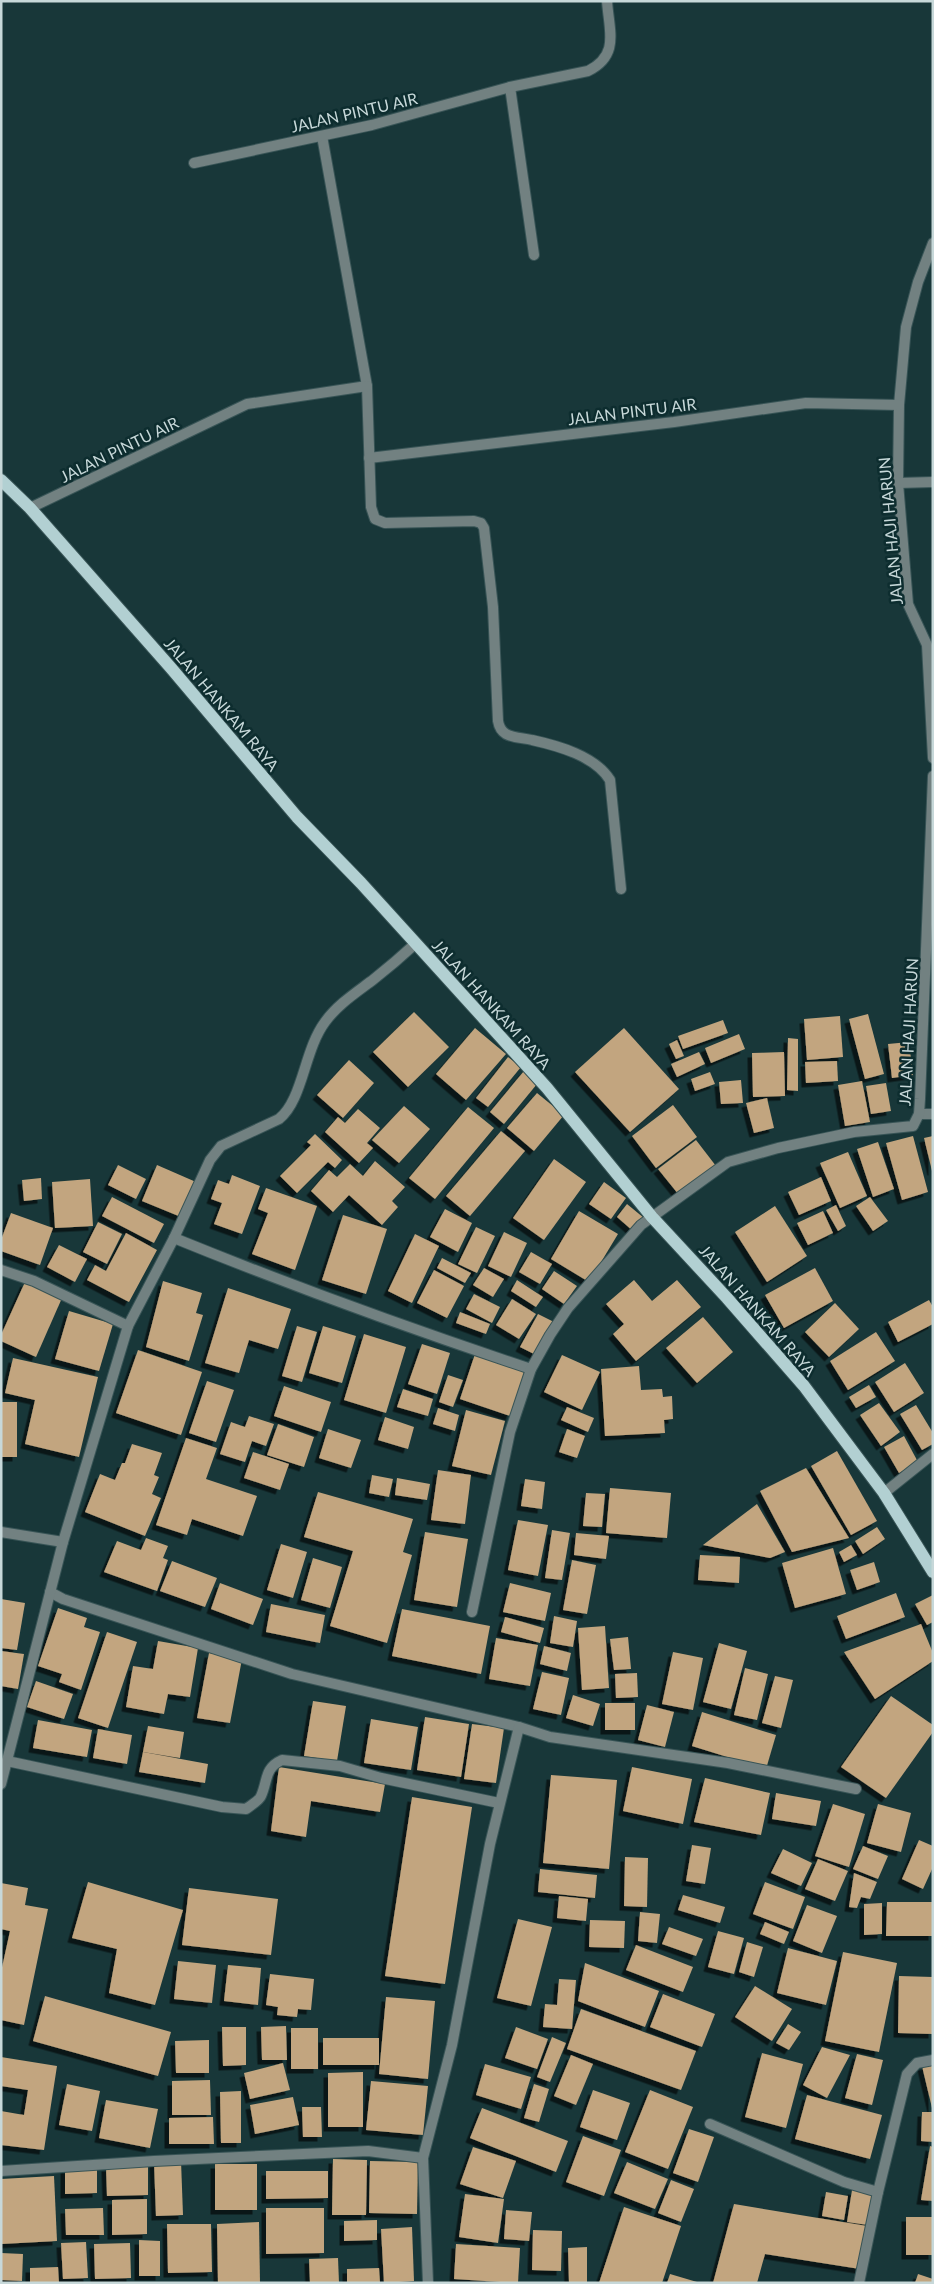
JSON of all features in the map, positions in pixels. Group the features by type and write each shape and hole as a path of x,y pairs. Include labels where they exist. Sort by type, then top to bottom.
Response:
{"main road":[{"name":"JALAN HANKAM RAYA","path":"1,480 30,508 171,668 297,817 361,883 547,1088 652,1217 715,1284 804,1386 884,1493 933,1572"}],"street":[{"name":"JALAN PINTU AIR","path":"194,162 322,136 510,87 588,70 599,65 606,58 611,48 607,1"},
{"path":"510,87 534,255"},
{"path":"322,136 367,386 371,507 375,519 385,523 474,521 481,523 484,528 493,607 498,722 500,729 506,734 535,740 589,758 604,770 610,780 621,889"},
{"name":"JALAN HAJI HARUN","path":"933,242 918,282 906,327 899,405 898,483 908,604 927,645 933,758"},
{"name":"JALAN PINTU AIR","path":"30,508 247,404 367,386"},
{"name":"JALAN PINTU AIR","path":"369,458 664,423 806,403 899,405"},
{"path":"898,483 933,482"},
{"name":"JALAN HAJI HARUN","path":"652,1217 728,1162 778,1148 854,1132 913,1126 919,1114 931,906 933,776"},
{"path":"1,1784 63,1542 128,1326 174,1238 210,1160 221,1146 279,1119 287,1112 293,1102 312,1042 324,1023 337,1008 416,944"},
{"path":"919,1114 933,1114"},
{"path":"472,1612 510,1432 531,1369 568,1308 641,1225 652,1217"},
{"path":"174,1238 246,1268 397,1324 531,1369"},
{"path":"1,1270 34,1281 128,1326"},
{"path":"884,1493 933,1454"},
{"path":"1,1532 63,1542"},
{"path":"50,1592 63,1599 292,1674 519,1727 550,1737 728,1764 856,1790"},
{"path":"428,2283 424,2158 452,2045 471,1936 499,1803 519,1727"},
{"path":"7,1761 222,1807 246,1809 260,1798 267,1772 274,1763 282,1760 340,1766 381,1778 499,1803"},
{"path":"859,2283 878,2192 908,2074 917,2063 933,2060"},
{"path":"710,2124 844,2182 878,2192"},
{"path":"1,2171 154,2161 368,2151 424,2158"}],"building":[{"path":"414,1012 449,1047 408,1087 373,1052"},
{"path":"868,1014 884,1074 865,1079 849,1019"},
{"path":"840,1016 843,1057 807,1060 804,1019"},
{"path":"723,1020 728,1033 683,1049 678,1036"},
{"path":"475,1028 506,1054 466,1100 436,1074"},
{"path":"624,1028 679,1089 630,1132 575,1072"},
{"path":"739,1034 745,1049 711,1063 705,1048"},
{"path":"788,1038 798,1039 798,1091 787,1090"},
{"path":"677,1040 684,1056 676,1059 669,1044"},
{"path":"909,1042 913,1075 892,1078 888,1044"},
{"path":"699,1052 705,1064 677,1077 671,1064"},
{"path":"784,1052 785,1096 753,1097 752,1053"},
{"path":"508,1057 521,1067 488,1107 476,1098"},
{"path":"349,1060 374,1083 343,1118 317,1095"},
{"path":"837,1061 838,1081 806,1083 805,1062"},
{"path":"524,1071 537,1084 504,1124 490,1112"},
{"path":"710,1072 715,1084 695,1091 691,1079"},
{"path":"741,1080 743,1103 721,1104 719,1082"},
{"path":"862,1081 870,1122 845,1126 838,1085"},
{"path":"886,1083 891,1111 871,1114 866,1086"},
{"path":"537,1093 564,1115 534,1151 507,1128"},
{"path":"767,1098 774,1128 754,1133 746,1103"},
{"path":"673,1105 697,1137 656,1168 632,1136"},
{"path":"404,1106 430,1129 399,1163 372,1140"},
{"path":"468,1107 494,1128 435,1199 409,1178"},
{"path":"358,1109 380,1128 367,1143 373,1148 359,1163 325,1132 338,1117 345,1123"},
{"path":"501,1131 525,1151 470,1216 446,1196"},
{"path":"315,1134 342,1160 335,1168 328,1162 297,1193 280,1176 311,1145 307,1142"},
{"path":"913,1136 928,1192 902,1200 886,1143"},
{"path":"933,1136 933,1171 932,1171 924,1138"},
{"path":"696,1140 716,1166 679,1195 658,1169"},
{"path":"878,1142 894,1189 873,1197 857,1149"},
{"path":"848,1152 867,1196 840,1208 820,1163"},
{"path":"554,1159 586,1182 544,1240 513,1218"},
{"path":"375,1161 405,1187 392,1201 398,1207 382,1225 349,1195 333,1212 311,1191 329,1170 337,1177 350,1164 363,1176"},
{"path":"118,1165 146,1179 136,1199 108,1185"},
{"path":"157,1165 196,1182 181,1217 142,1201"},
{"path":"232,1175 260,1186 242,1234 214,1224 222,1203 211,1199 218,1180 229,1184"},
{"path":"821,1177 831,1201 799,1215 788,1192"},
{"path":"41,1178 42,1199 24,1201 22,1180"},
{"path":"90,1179 93,1226 55,1228 52,1182"},
{"path":"604,1182 626,1198 611,1219 589,1204"},
{"path":"266,1188 317,1206 295,1270 252,1254 268,1213 258,1209"},
{"path":"112,1197 164,1224 154,1243 102,1216"},
{"path":"870,1197 888,1221 873,1231 856,1206"},
{"path":"627,1204 644,1218 633,1231 617,1217"},
{"path":"836,1205 846,1226 838,1231 826,1210"},
{"path":"775,1206 807,1256 767,1282 735,1232"},
{"path":"445,1209 472,1223 458,1252 430,1237"},
{"path":"579,1211 618,1234 589,1282 551,1259"},
{"path":"823,1211 833,1233 808,1245 797,1223"},
{"path":"11,1213 53,1228 40,1265 1,1251 1,1240"},
{"path":"343,1215 387,1229 366,1294 322,1280"},
{"path":"98,1222 122,1234 107,1264 83,1252"},
{"path":"476,1227 495,1236 477,1273 458,1264"},
{"path":"504,1232 527,1243 511,1277 488,1266"},
{"path":"126,1233 157,1250 129,1302 87,1280 95,1265 106,1271"},
{"path":"415,1234 439,1246 412,1303 388,1291"},
{"path":"59,1245 87,1259 75,1282 47,1267"},
{"path":"531,1252 552,1264 540,1284 519,1272"},
{"path":"442,1258 471,1273 465,1283 437,1268"},
{"path":"484,1268 504,1279 493,1297 473,1285"},
{"path":"815,1268 833,1301 784,1328 765,1295"},
{"path":"434,1270 464,1286 447,1318 417,1303"},
{"path":"554,1271 577,1286 564,1304 542,1289"},
{"path":"517,1280 543,1297 536,1307 511,1291"},
{"path":"634,1280 652,1301 677,1280 701,1307 636,1361 613,1334 624,1324 606,1304"},
{"path":"163,1281 202,1293 196,1313 203,1315 189,1361 146,1347"},
{"path":"25,1282 62,1298 36,1357 1,1341 1,1335"},
{"path":"228,1288 291,1309 278,1349 249,1340 239,1373 205,1363"},
{"path":"474,1294 500,1307 492,1323 466,1309"},
{"path":"512,1299 536,1314 519,1339 496,1325"},
{"path":"929,1300 933,1307 933,1324 898,1342 888,1322"},
{"path":"835,1303 859,1329 829,1357 805,1332"},
{"path":"69,1311 113,1324 99,1371 55,1359"},
{"path":"460,1312 490,1324 486,1334 456,1323"},
{"path":"538,1314 556,1323 538,1356 520,1347"},
{"path":"703,1317 733,1352 697,1383 666,1348"},
{"path":"297,1326 317,1332 302,1382 282,1376"},
{"path":"323,1326 356,1336 342,1383 309,1373"},
{"path":"876,1332 895,1361 848,1390 830,1361"},
{"path":"364,1334 406,1347 386,1413 344,1400"},
{"path":"422,1344 450,1353 437,1394 408,1384"},
{"path":"138,1350 202,1372 181,1435 116,1413"},
{"path":"475,1354 526,1371 510,1416 460,1399"},
{"path":"562,1355 600,1372 582,1410 544,1392"},
{"path":"13,1358 98,1377 79,1457 25,1444 35,1400 5,1393"},
{"path":"905,1363 924,1393 894,1412 875,1382"},
{"path":"639,1366 641,1390 662,1389 663,1397 672,1396 673,1419 664,1420 665,1433 605,1436 601,1369"},
{"path":"448,1375 463,1380 453,1407 439,1402"},
{"path":"207,1381 234,1390 216,1442 189,1433"},
{"path":"869,1385 876,1397 856,1408 849,1397"},
{"path":"284,1386 331,1402 321,1432 274,1416"},
{"path":"403,1389 433,1399 428,1416 397,1407"},
{"path":"1,1402 17,1402 17,1457 1,1457"},
{"path":"879,1403 900,1432 881,1446 860,1415"},
{"path":"916,1405 933,1433 933,1444 922,1450 900,1414"},
{"path":"567,1407 594,1418 588,1432 561,1420"},
{"path":"438,1408 459,1415 455,1431 433,1424"},
{"path":"466,1410 505,1421 491,1475 452,1466"},
{"path":"249,1416 274,1424 266,1446 252,1441 245,1462 220,1454 231,1422 245,1427"},
{"path":"385,1417 414,1427 408,1449 378,1440"},
{"path":"278,1424 314,1437 304,1467 267,1455"},
{"path":"328,1429 361,1440 351,1468 319,1458"},
{"path":"567,1429 585,1436 577,1458 559,1452"},
{"path":"904,1436 918,1462 899,1473 884,1447"},
{"path":"186,1438 217,1448 206,1479 257,1496 243,1536 192,1519 187,1535 156,1525"},
{"path":"132,1444 162,1453 154,1475 159,1477 152,1494 161,1498 145,1536 85,1512 100,1474 115,1480 122,1463 125,1463"},
{"path":"837,1451 877,1521 851,1535 811,1466"},
{"path":"253,1452 289,1464 280,1490 244,1478"},
{"path":"806,1468 849,1538 792,1552 760,1491"},
{"path":"438,1470 471,1475 465,1524 431,1520"},
{"path":"372,1475 393,1479 389,1497 369,1493"},
{"path":"397,1478 430,1484 427,1500 395,1495"},
{"path":"525,1479 545,1482 542,1509 521,1506"},
{"path":"610,1488 671,1493 667,1538 606,1533"},
{"path":"318,1492 413,1519 403,1552 412,1555 387,1643 330,1626 353,1551 304,1537"},
{"path":"586,1493 605,1494 602,1527 583,1526"},
{"path":"757,1504 785,1552 770,1558 703,1545"},
{"path":"518,1520 548,1525 538,1576 508,1570"},
{"path":"877,1527 885,1539 863,1554 855,1541"},
{"path":"552,1530 570,1533 562,1580 545,1578"},
{"path":"425,1532 468,1539 457,1607 414,1600"},
{"path":"576,1533 609,1536 606,1559 574,1555"},
{"path":"146,1538 168,1546 163,1558 168,1560 157,1591 104,1572 117,1541 141,1550"},
{"path":"281,1544 307,1552 293,1598 267,1590"},
{"path":"851,1545 857,1555 844,1562 839,1552"},
{"path":"833,1548 846,1594 795,1608 782,1563"},
{"path":"700,1555 740,1557 739,1583 698,1580"},
{"path":"313,1558 342,1567 330,1608 301,1600"},
{"path":"572,1560 596,1565 587,1614 563,1610"},
{"path":"172,1561 217,1578 205,1607 160,1591"},
{"path":"874,1562 880,1582 857,1590 850,1570"},
{"path":"220,1583 263,1599 253,1625 211,1609"},
{"path":"510,1583 551,1593 545,1621 503,1612"},
{"path":"896,1593 905,1617 846,1639 837,1616"},
{"path":"933,1595 933,1622 927,1625 915,1604"},
{"path":"1,1599 25,1603 17,1650 1,1648"},
{"path":"271,1604 325,1615 320,1643 266,1632"},
{"path":"58,1608 87,1618 84,1627 100,1632 81,1690 59,1682 62,1674 38,1666"},
{"path":"402,1609 490,1626 481,1674 392,1656"},
{"path":"554,1616 577,1621 573,1647 550,1643"},
{"path":"505,1617 544,1628 540,1643 501,1632"},
{"path":"921,1624 933,1653 933,1661 875,1699 844,1652"},
{"path":"605,1626 609,1688 582,1690 578,1628"},
{"path":"107,1632 137,1642 108,1728 78,1718"},
{"path":"628,1637 631,1669 614,1670 610,1639"},
{"path":"496,1638 538,1645 530,1686 489,1679"},
{"path":"158,1641 198,1648 190,1697 168,1694 164,1714 126,1707 133,1666 153,1669"},
{"path":"719,1643 747,1651 731,1709 703,1702"},
{"path":"544,1646 571,1653 567,1671 540,1664"},
{"path":"1,1651 24,1654 18,1689 1,1686"},
{"path":"673,1652 703,1658 693,1710 662,1704"},
{"path":"209,1653 242,1659 230,1723 197,1718"},
{"path":"745,1668 768,1674 757,1720 734,1715"},
{"path":"542,1672 569,1678 561,1715 533,1709"},
{"path":"637,1673 638,1697 616,1698 615,1674"},
{"path":"775,1676 793,1680 781,1728 762,1723"},
{"path":"36,1681 73,1694 64,1719 27,1707"},
{"path":"573,1695 600,1704 593,1726 566,1718"},
{"path":"891,1696 933,1725 933,1732 886,1798 841,1767"},
{"path":"313,1701 346,1706 337,1761 304,1756"},
{"path":"605,1703 635,1703 635,1730 605,1730"},
{"path":"647,1705 674,1712 665,1747 638,1740"},
{"path":"702,1712 776,1735 766,1769 692,1746"},
{"path":"425,1717 469,1724 461,1777 417,1770"},
{"path":"371,1719 418,1727 411,1770 364,1763"},
{"path":"38,1720 92,1730 87,1757 33,1748"},
{"path":"472,1724 504,1728 496,1783 464,1779"},
{"path":"148,1726 184,1732 180,1758 143,1752"},
{"path":"98,1729 132,1735 127,1764 93,1758"},
{"path":"143,1752 208,1764 205,1783 139,1772"},
{"path":"279,1767 385,1784 380,1812 311,1801 306,1837 271,1831"},
{"path":"632,1767 692,1779 683,1824 623,1811"},
{"path":"551,1775 617,1780 609,1869 543,1863"},
{"path":"705,1778 770,1793 761,1835 694,1822"},
{"path":"776,1793 821,1801 816,1826 772,1819"},
{"path":"412,1797 472,1807 445,1984 385,1976"},
{"path":"833,1804 865,1814 849,1867 815,1856"},
{"path":"878,1804 911,1813 901,1852 867,1843"},
{"path":"919,1840 933,1846 933,1867 923,1889 902,1879"},
{"path":"692,1845 711,1848 705,1884 686,1881"},
{"path":"863,1846 888,1856 878,1879 853,1869"},
{"path":"783,1849 812,1863 801,1886 771,1873"},
{"path":"625,1857 648,1858 647,1907 624,1906"},
{"path":"818,1859 848,1871 835,1901 805,1889"},
{"path":"540,1869 597,1875 595,1898 538,1892"},
{"path":"854,1873 877,1882 870,1899 861,1897 857,1908 849,1907"},
{"path":"88,1882 183,1910 155,2005 109,1993 117,1949 72,1938"},
{"path":"765,1882 805,1897 793,1929 753,1914"},
{"path":"1,1883 28,1888 25,1905 48,1909 24,2025 1,2020 1,1972 10,1931 1,1929"},
{"path":"189,1888 278,1899 271,1955 182,1945"},
{"path":"683,1895 725,1907 720,1923 678,1910"},
{"path":"559,1896 588,1899 586,1921 557,1918"},
{"path":"887,1902 933,1902 933,1936 886,1936"},
{"path":"882,1903 882,1934 864,1935 864,1904"},
{"path":"807,1905 837,1916 822,1953 793,1941"},
{"path":"640,1912 660,1914 657,1943 638,1941"},
{"path":"518,1919 552,1927 531,2006 497,1998"},
{"path":"590,1920 625,1921 624,1948 589,1947"},
{"path":"765,1922 789,1932 784,1944 760,1934"},
{"path":"669,1927 703,1939 696,1956 662,1944"},
{"path":"718,1931 744,1938 734,1974 708,1967"},
{"path":"747,1942 763,1947 754,1977 739,1972"},
{"path":"636,1945 693,1967 683,1992 626,1970"},
{"path":"788,1948 837,1961 826,2005 777,1993"},
{"path":"843,1952 897,1963 879,2052 825,2041"},
{"path":"178,1961 216,1965 212,2003 174,1999"},
{"path":"585,1963 659,1991 645,2027 578,2001"},
{"path":"228,1965 261,1968 258,2005 224,2001"},
{"path":"270,1974 314,1979 311,2010 298,2009 297,2017 277,2015 278,2007 266,2005"},
{"path":"899,1976 933,1977 933,2034 898,2033"},
{"path":"559,1979 576,1980 572,2029 543,2027 545,2004 557,2005"},
{"path":"755,1986 792,2009 772,2041 735,2017"},
{"path":"663,1994 715,2014 702,2047 650,2027"},
{"path":"45,1996 171,2032 158,2076 33,2041"},
{"path":"386,1997 435,2001 428,2079 379,2074"},
{"path":"581,2009 696,2051 681,2090 567,2049"},
{"path":"788,2024 801,2032 789,2050 776,2043"},
{"path":"286,2026 287,2060 262,2060 261,2027"},
{"path":"222,2027 246,2027 246,2065 223,2066"},
{"path":"516,2027 548,2039 537,2069 505,2058"},
{"path":"291,2028 318,2028 318,2069 291,2069"},
{"path":"552,2037 566,2043 550,2082 537,2077"},
{"path":"323,2038 379,2038 379,2065 323,2065"},
{"path":"209,2040 209,2073 176,2073 175,2041"},
{"path":"822,2047 850,2055 827,2098 803,2085"},
{"path":"762,2053 803,2064 786,2128 745,2117"},
{"path":"857,2054 883,2060 872,2105 845,2098"},
{"path":"571,2055 593,2064 576,2105 554,2096"},
{"path":"1,2057 57,2066 44,2150 1,2145 1,2111 24,2115 28,2090 1,2086"},
{"path":"283,2063 290,2090 250,2099 244,2073"},
{"path":"485,2064 531,2077 521,2109 476,2095"},
{"path":"933,2064 933,2108 932,2108 922,2066"},
{"path":"363,2072 363,2127 328,2127 328,2073"},
{"path":"210,2080 211,2115 172,2115 172,2081"},
{"path":"371,2081 428,2086 423,2135 366,2130"},
{"path":"67,2084 100,2091 92,2131 59,2125"},
{"path":"534,2084 549,2089 539,2122 524,2118"},
{"path":"593,2090 630,2103 617,2140 580,2127"},
{"path":"650,2090 693,2107 668,2169 625,2152"},
{"path":"241,2091 241,2143 221,2143 220,2092"},
{"path":"807,2095 882,2115 870,2159 795,2139"},
{"path":"293,2097 299,2125 255,2134 250,2105"},
{"path":"106,2100 158,2109 150,2148 99,2138"},
{"path":"302,2107 321,2107 322,2137 303,2137"},
{"path":"482,2108 568,2141 556,2172 470,2138"},
{"path":"922,2112 933,2112 933,2142 921,2141"},
{"path":"213,2117 214,2144 169,2144 169,2118"},
{"path":"689,2129 714,2137 698,2182 673,2173"},
{"path":"583,2136 621,2150 604,2196 566,2182"},
{"path":"930,2146 933,2147 933,2201 921,2200"},
{"path":"473,2147 516,2161 503,2198 460,2184"},
{"path":"333,2159 367,2160 366,2215 332,2215"},
{"path":"181,2161 183,2215 156,2216 154,2162"},
{"path":"370,2161 418,2162 417,2214 369,2213"},
{"path":"627,2162 668,2179 655,2209 614,2193"},
{"path":"215,2164 257,2164 257,2210 215,2210"},
{"path":"148,2166 148,2195 107,2196 106,2167"},
{"path":"97,2168 97,2193 65,2194 65,2169"},
{"path":"266,2171 328,2171 328,2198 266,2199"},
{"path":"54,2176 57,2241 1,2244 1,2179"},
{"path":"671,2180 694,2189 681,2222 658,2213"},
{"path":"852,2190 873,2194 868,2225 847,2222"},
{"path":"826,2192 848,2196 844,2220 822,2216"},
{"path":"465,2194 504,2199 498,2243 459,2237"},
{"path":"147,2199 147,2234 112,2235 112,2200"},
{"path":"734,2204 867,2226 860,2269 765,2254 757,2283 713,2283"},
{"path":"624,2207 681,2226 662,2283 599,2283"},
{"path":"103,2208 104,2235 66,2235 65,2209"},
{"path":"266,2208 324,2208 324,2253 266,2254"},
{"path":"506,2210 532,2212 529,2241 504,2239"},
{"path":"906,2217 933,2217 933,2255 906,2255"},
{"path":"377,2220 377,2240 344,2241 344,2221"},
{"path":"259,2222 260,2283 218,2283 217,2224"},
{"path":"167,2224 211,2224 212,2272 168,2273"},
{"path":"412,2227 414,2281 384,2283 381,2229"},
{"path":"533,2230 562,2231 561,2271 532,2270"},
{"path":"139,2240 160,2241 160,2276 139,2276"},
{"path":"86,2242 88,2278 63,2279 61,2243"},
{"path":"130,2243 131,2278 95,2279 94,2244"},
{"path":"456,2244 520,2248 518,2283 454,2279"},
{"path":"587,2247 587,2283 569,2283 568,2248"},
{"path":"1,2253 23,2254 22,2281 1,2280"},
{"path":"338,2258 339,2283 310,2283 309,2259"},
{"path":"58,2267 59,2283 30,2283 30,2268"},
{"path":"379,2268 380,2283 347,2283 347,2269"},
{"path":"670,2274 697,2282 697,2283 667,2283"},
{"path":"918,2274 933,2279 933,2283 915,2283"}]}
